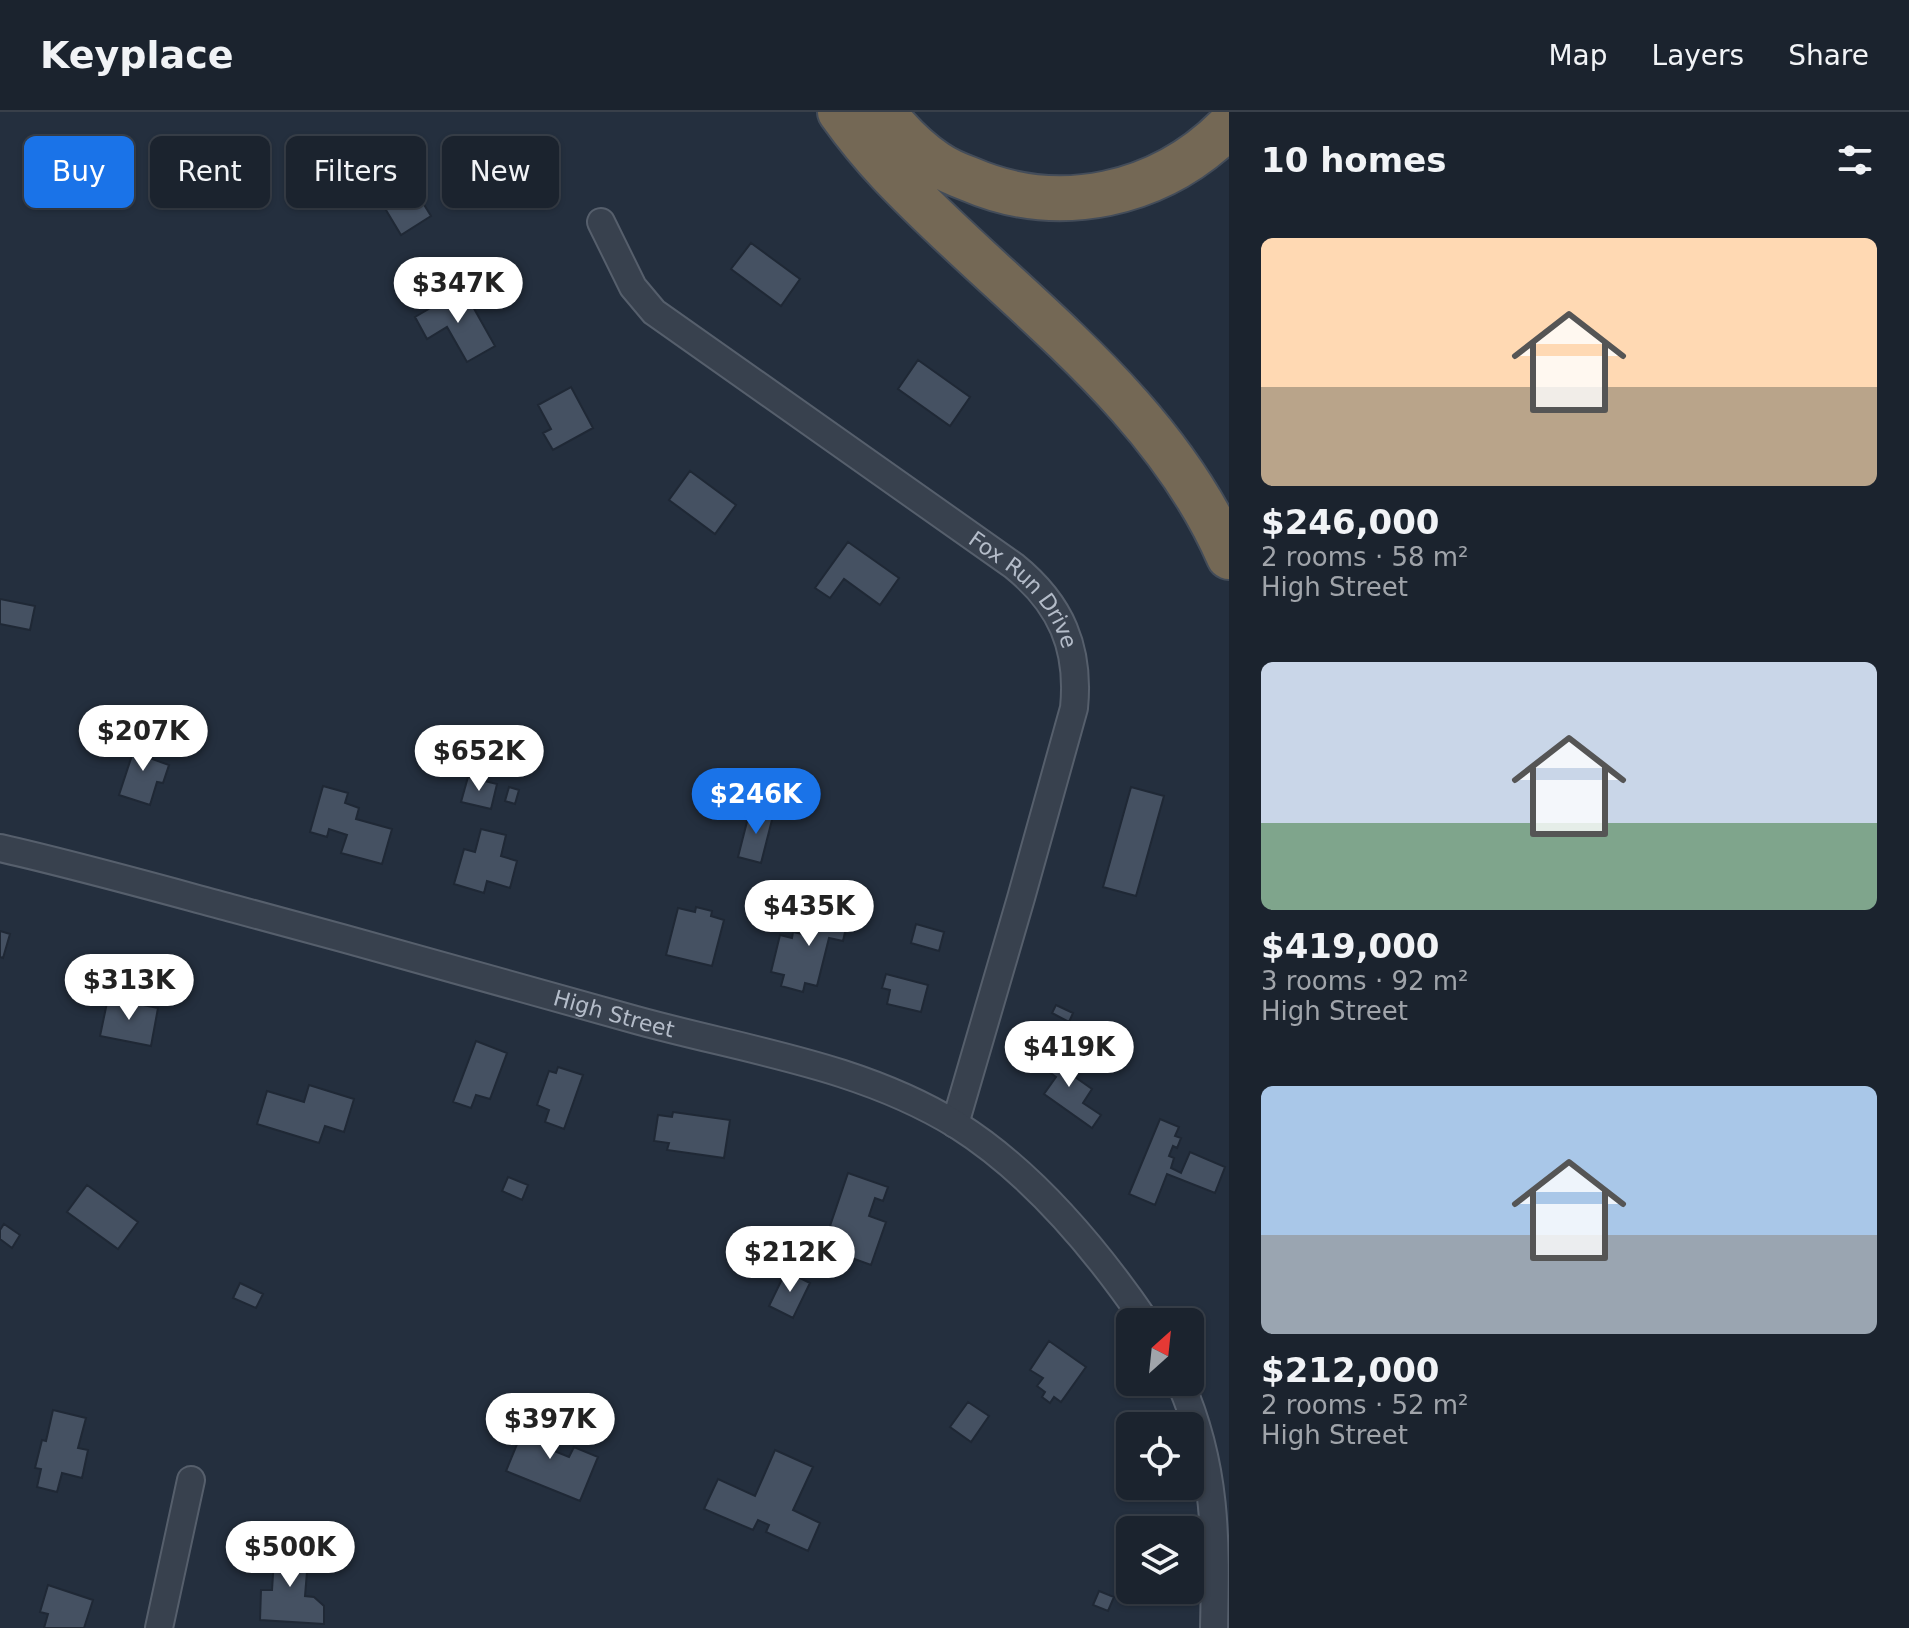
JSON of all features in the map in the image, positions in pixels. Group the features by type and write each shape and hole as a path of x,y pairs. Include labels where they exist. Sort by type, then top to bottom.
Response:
{"highway":[{"path":"840,112 889,172 941,225 1094,367 1131,407 1178,468 1229,557"},
{"path":"883,112 906,138 937,164 983,186 1023,197 1045,199 1108,194 1149,181 1201,151 1229,126"}],"street":[{"name":"Fox Run Drive","path":"601,222 633,287 654,312 1014,566 1037,586 1062,622 1074,664 1074,708 955,1124"},
{"name":"High Street","path":"0,848 116,876 641,1021 836,1071 891,1092 955,1124 997,1154 1040,1193 1093,1251 1136,1308"},
{"path":"1186,1396 1202,1444 1211,1490 1214,1515 1214,1628"},
{"path":"159,1628 191,1480"}],"building":[{"path":"385,208 426,208 431,216 401,235"},
{"path":"751,243 800,279 781,306 731,269"},
{"path":"463,289 495,346 467,362 447,327 427,339 415,317"},
{"path":"918,360 970,397 950,426 898,389"},
{"path":"571,387 593,428 553,450 543,433 551,429 538,405"},
{"path":"690,471 736,505 715,534 669,500"},
{"path":"848,542 899,578 880,605 844,579 830,598 815,588"},
{"path":"0,599 35,606 30,630 0,624"},
{"path":"138,737 157,744 152,759 169,765 163,783 157,782 150,805 119,795"},
{"path":"468,777 497,784 491,809 461,802"},
{"path":"323,786 348,793 345,803 359,808 356,819 392,829 382,864 341,853 347,835 329,829 327,837 310,832"},
{"path":"509,787 519,790 515,804 505,801"},
{"path":"1131,787 1164,796 1136,896 1103,887"},
{"path":"750,810 773,816 761,863 738,857"},
{"path":"481,829 506,835 501,856 517,861 510,888 487,881 484,893 454,884 464,849 475,852"},
{"path":"815,902 850,911 843,941 829,938 817,986 805,983 803,992 781,986 784,975 771,972 780,935 792,938 793,932 807,935"},
{"path":"696,907 712,911 711,916 724,920 712,966 666,955 678,908 695,912"},
{"path":"916,924 944,932 939,951 911,943"},
{"path":"0,931 10,934 3,958 0,957"},
{"path":"886,974 928,985 921,1012 887,1004 890,990 882,988"},
{"path":"108,998 158,1008 151,1046 100,1036"},
{"path":"1056,1005 1073,1013 1069,1022 1052,1013"},
{"path":"476,1041 507,1053 490,1099 476,1095 471,1108 453,1102"},
{"path":"1057,1044 1067,1051 1058,1065 1092,1089 1083,1103 1101,1115 1092,1128 1044,1094 1056,1077 1041,1066"},
{"path":"558,1067 583,1075 564,1129 545,1122 549,1110 537,1105 549,1071 556,1073"},
{"path":"309,1085 354,1099 344,1132 325,1126 319,1143 257,1124 267,1091 304,1102"},
{"path":"673,1112 730,1120 724,1158 667,1150 669,1143 654,1141 658,1115 672,1117"},
{"path":"1160,1119 1179,1127 1175,1136 1181,1138 1169,1156 1174,1158 1171,1168 1181,1173 1190,1152 1225,1167 1215,1193 1167,1174 1155,1205 1129,1194"},
{"path":"848,1173 888,1187 883,1201 875,1198 869,1216 886,1222 871,1265 835,1252 842,1231 830,1226"},
{"path":"508,1177 528,1185 522,1200 502,1191"},
{"path":"87,1185 138,1222 118,1249 67,1212"},
{"path":"4,1224 20,1235 12,1248 0,1239"},
{"path":"766,1238 783,1243 775,1269 759,1263"},
{"path":"786,1271 810,1283 793,1318 769,1306"},
{"path":"240,1283 263,1294 256,1308 233,1298"},
{"path":"1049,1341 1086,1367 1061,1402 1054,1397 1050,1403 1042,1397 1045,1392 1037,1386 1043,1378 1030,1370"},
{"path":"968,1402 989,1416 971,1442 950,1427"},
{"path":"53,1410 86,1418 78,1448 88,1450 82,1478 62,1473 57,1492 37,1487 41,1469 35,1468 42,1440 46,1441"},
{"path":"529,1415 558,1427 549,1449 569,1457 574,1447 598,1457 580,1501 506,1471"},
{"path":"775,1450 813,1467 793,1510 820,1523 808,1551 766,1532 769,1525 758,1520 753,1530 704,1509 718,1479 755,1496"},
{"path":"275,1544 309,1547 305,1596 314,1597 324,1606 324,1624 260,1620 261,1590 272,1590"},
{"path":"48,1585 93,1600 84,1628 44,1628 48,1614 40,1612"},
{"path":"1099,1591 1114,1597 1108,1611 1093,1605"}]}
